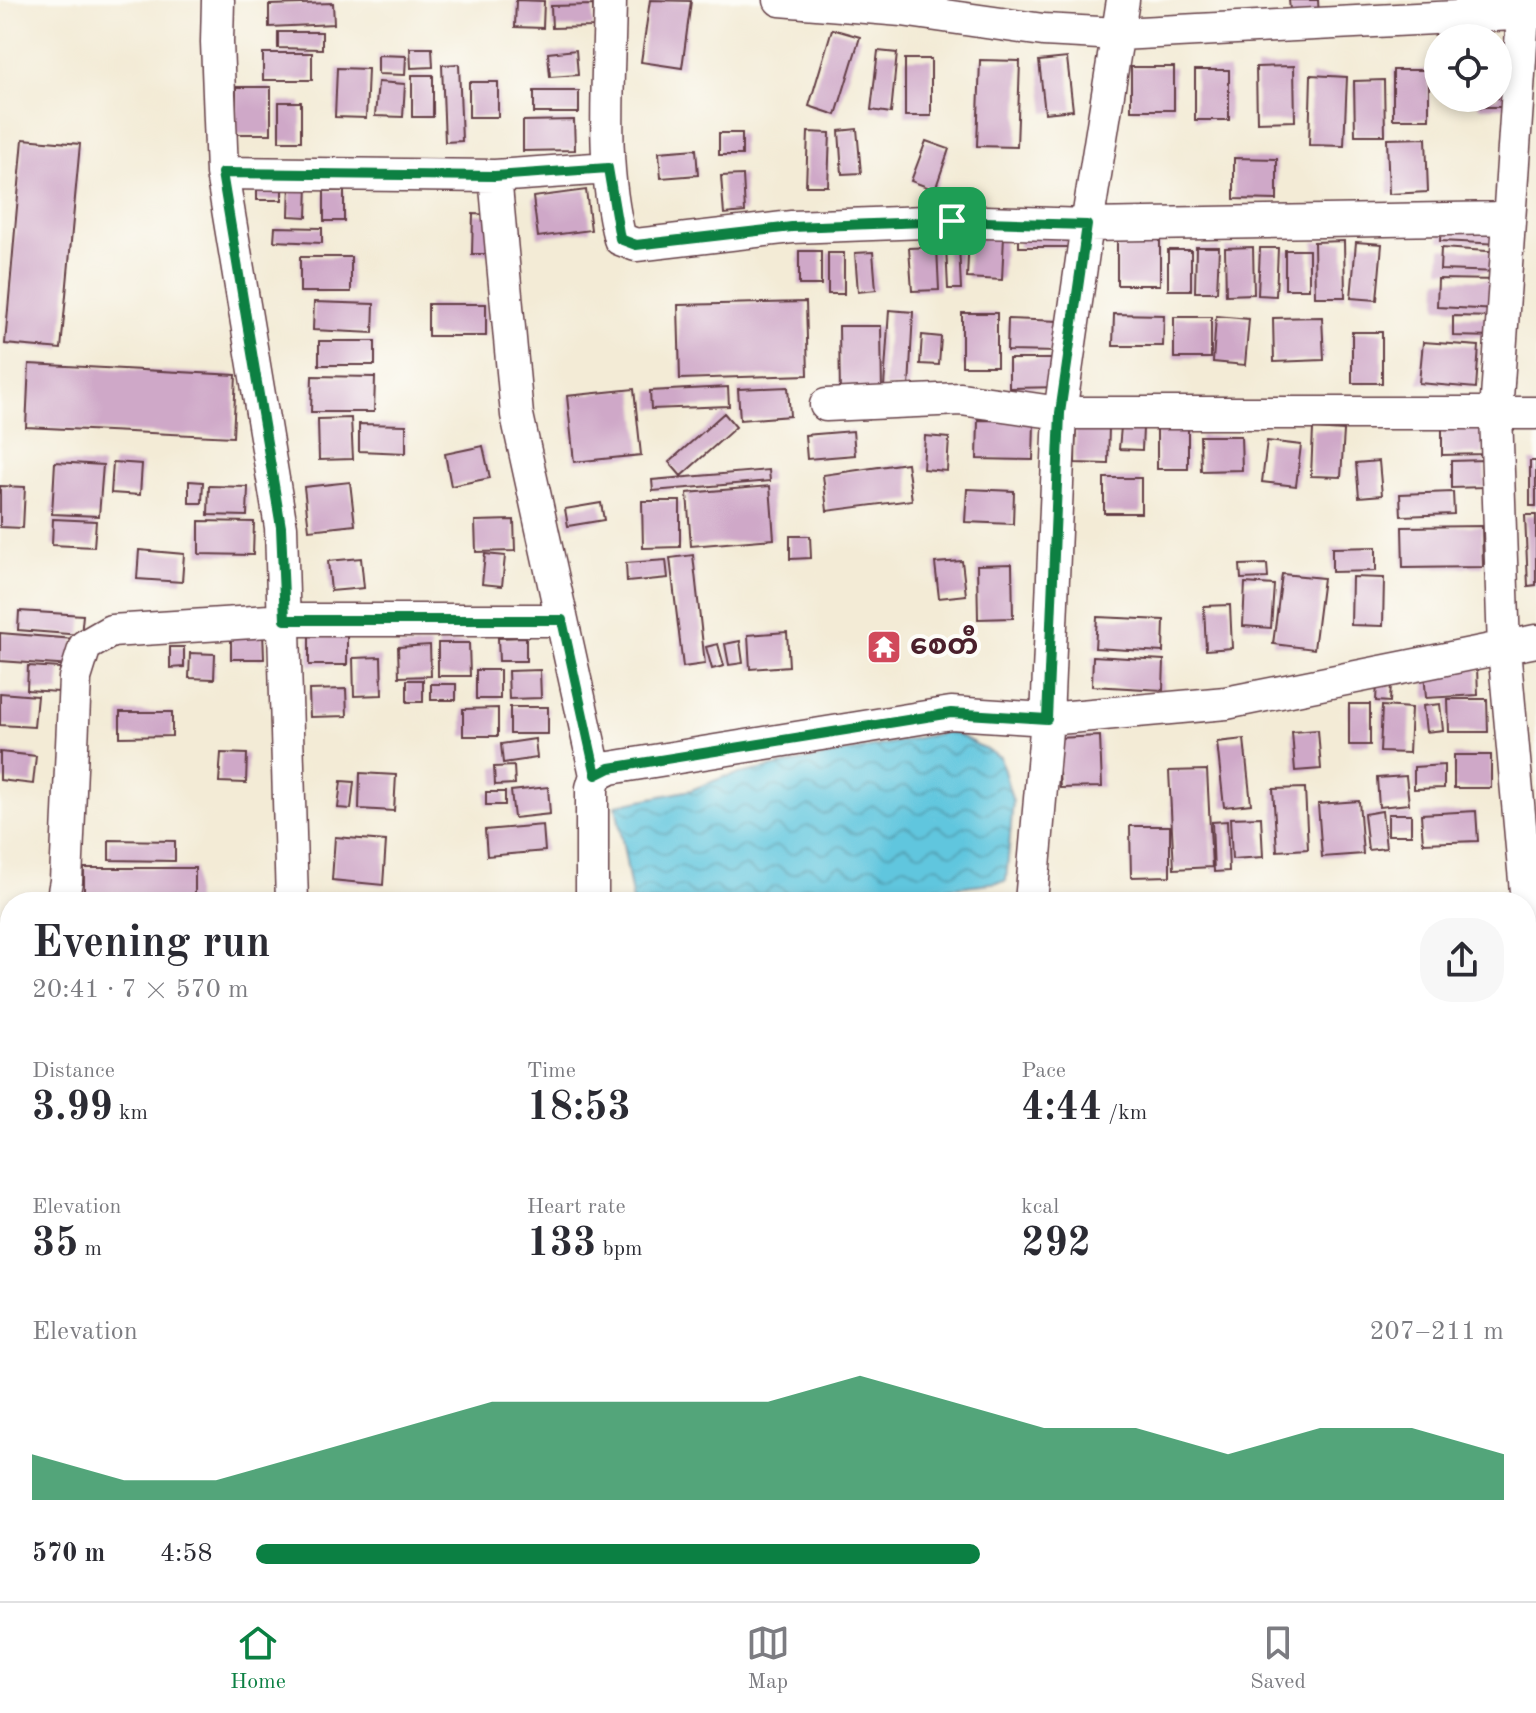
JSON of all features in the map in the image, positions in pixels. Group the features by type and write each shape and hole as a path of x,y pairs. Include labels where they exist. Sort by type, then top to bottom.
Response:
{"street":[{"path":"218,0 222,173 281,527 292,892"},
{"path":"610,0 608,168 620,239 636,245 792,227 952,221 1087,225 1509,218"},
{"path":"780,0 902,10 1043,30 1119,34 1528,8 1496,413 1504,649 1522,892"},
{"path":"1032,892 1047,719 1060,413 1123,0"},
{"path":"222,173 495,176 608,168"},
{"path":"495,176 517,415 596,775 592,788 592,892"},
{"path":"826,405 961,399 1060,413 1536,413"},
{"path":"64,892 75,678 85,646 111,631 285,620 562,620"},
{"path":"596,775 610,768 951,713 1047,719 1226,703 1536,641"}],"water":[{"path":"951,731 1000,757 1013,802 1006,881 917,892 631,892 616,805 691,790 724,777"}],"building":[{"path":"516,0 544,1 543,28 515,27"},
{"path":"650,0 691,1 682,68 641,62"},
{"path":"1289,0 1318,0 1319,18 1291,20"},
{"path":"333,3 334,24 269,27 269,5"},
{"path":"593,5 593,27 552,28 551,6"},
{"path":"832,29 860,37 836,115 809,106"},
{"path":"278,32 322,32 322,49 278,48"},
{"path":"410,48 432,48 433,67 411,68"},
{"path":"576,50 578,75 550,77 548,53"},
{"path":"878,51 897,53 891,113 871,110"},
{"path":"263,53 312,53 312,80 263,80"},
{"path":"378,55 406,56 405,75 378,74"},
{"path":"1067,58 1073,110 1045,113 1039,61"},
{"path":"905,59 931,59 931,116 905,116"},
{"path":"980,60 1020,61 1017,147 977,146"},
{"path":"459,64 462,141 445,142 442,65"},
{"path":"1294,66 1295,121 1257,122 1256,67"},
{"path":"1131,67 1174,67 1174,110 1131,110"},
{"path":"337,68 368,69 366,118 335,117"},
{"path":"1195,70 1229,70 1229,120 1195,120"},
{"path":"1393,70 1424,70 1424,112 1429,112 1429,119 1393,119"},
{"path":"412,75 433,75 433,117 412,117"},
{"path":"1311,75 1347,77 1344,146 1309,145"},
{"path":"1384,80 1385,135 1355,135 1354,81"},
{"path":"378,82 405,84 403,117 375,116"},
{"path":"469,82 498,82 498,117 469,117"},
{"path":"236,87 271,87 271,134 236,134"},
{"path":"534,91 579,91 579,113 534,113"},
{"path":"279,102 301,102 301,141 279,141"},
{"path":"574,120 575,150 523,151 523,121"},
{"path":"857,129 861,173 842,174 839,131"},
{"path":"808,132 830,133 828,186 806,186"},
{"path":"719,133 742,133 742,155 719,155"},
{"path":"1426,138 1428,192 1389,194 1387,139"},
{"path":"23,139 80,144 61,349 5,344"},
{"path":"926,141 949,149 935,190 911,181"},
{"path":"696,149 698,175 661,178 659,152"},
{"path":"1234,158 1277,159 1277,200 1234,199"},
{"path":"743,175 745,212 724,214 721,176"},
{"path":"257,180 282,180 282,200 257,200"},
{"path":"290,182 308,183 307,217 289,216"},
{"path":"586,190 591,230 538,237 533,197"},
{"path":"324,191 344,191 344,221 324,221"},
{"path":"473,214 494,215 492,254 472,254"},
{"path":"1441,224 1503,227 1502,244 1440,241"},
{"path":"275,227 322,228 322,243 274,241"},
{"path":"1019,228 1072,228 1072,247 1019,247"},
{"path":"969,235 1004,236 1002,280 967,278"},
{"path":"1117,236 1160,236 1160,285 1117,285"},
{"path":"1344,241 1345,297 1315,297 1314,242"},
{"path":"1356,242 1382,244 1377,300 1351,298"},
{"path":"959,245 961,289 948,289 946,246"},
{"path":"937,247 939,290 912,291 909,248"},
{"path":"1196,247 1219,247 1217,292 1195,292"},
{"path":"1253,247 1254,294 1226,295 1225,248"},
{"path":"1260,248 1278,248 1276,296 1258,295"},
{"path":"1441,248 1502,252 1501,272 1440,270"},
{"path":"1168,250 1191,250 1191,290 1168,290"},
{"path":"1285,250 1309,250 1309,289 1285,289"},
{"path":"799,251 821,251 821,285 799,285"},
{"path":"873,252 876,290 858,292 855,253"},
{"path":"828,253 844,253 844,294 828,294"},
{"path":"300,257 351,257 351,292 300,292"},
{"path":"1438,279 1500,280 1499,310 1437,307"},
{"path":"314,302 374,304 373,333 313,330"},
{"path":"806,302 808,375 680,379 678,305"},
{"path":"428,304 486,304 486,336 428,336"},
{"path":"889,310 913,312 909,388 884,387"},
{"path":"962,313 997,313 997,366 962,366"},
{"path":"1114,314 1164,315 1163,346 1113,346"},
{"path":"1216,316 1249,319 1245,365 1213,362"},
{"path":"1453,316 1497,317 1496,337 1453,336"},
{"path":"1174,317 1211,317 1211,358 1174,358"},
{"path":"1322,317 1324,360 1274,362 1273,318"},
{"path":"1008,319 1060,321 1059,352 1007,351"},
{"path":"839,326 881,326 882,395 840,396"},
{"path":"1352,332 1382,332 1382,383 1352,383"},
{"path":"922,335 941,337 939,365 920,364"},
{"path":"319,341 375,341 375,365 319,365"},
{"path":"1423,342 1479,346 1476,388 1419,383"},
{"path":"1009,359 1062,359 1063,387 1009,388"},
{"path":"29,364 236,375 233,437 26,427"},
{"path":"312,376 375,377 374,412 311,412"},
{"path":"728,387 729,406 651,409 650,391"},
{"path":"788,387 790,416 740,420 738,389"},
{"path":"634,389 641,455 574,462 567,396"},
{"path":"724,413 736,427 681,476 669,462"},
{"path":"351,418 353,459 319,460 318,419"},
{"path":"978,420 1034,421 1033,460 977,459"},
{"path":"359,424 406,425 406,453 359,451"},
{"path":"1076,424 1109,426 1108,464 1075,463"},
{"path":"1121,427 1143,428 1142,450 1119,449"},
{"path":"1157,427 1188,427 1188,469 1157,469"},
{"path":"1482,427 1483,454 1442,455 1442,428"},
{"path":"1313,429 1344,431 1341,477 1311,476"},
{"path":"853,431 855,455 807,459 805,435"},
{"path":"925,436 949,438 947,471 923,469"},
{"path":"1200,436 1241,436 1242,470 1201,471"},
{"path":"1267,441 1301,445 1296,486 1262,482"},
{"path":"483,446 490,478 451,486 445,454"},
{"path":"1484,460 1485,487 1451,488 1451,461"},
{"path":"1379,461 1382,495 1359,497 1356,463"},
{"path":"1530,461 1536,461 1536,506 1530,506"},
{"path":"55,462 103,465 99,516 52,514"},
{"path":"113,462 142,464 140,495 111,493"},
{"path":"907,463 912,500 827,511 823,475"},
{"path":"769,470 770,481 653,491 652,480"},
{"path":"1104,478 1141,478 1141,513 1104,513"},
{"path":"189,481 203,482 202,503 189,503"},
{"path":"350,482 355,525 309,530 304,487"},
{"path":"0,486 25,487 23,528 0,527"},
{"path":"209,486 248,487 247,516 208,515"},
{"path":"770,486 774,539 691,546 687,493"},
{"path":"967,489 1014,491 1013,524 965,522"},
{"path":"1453,492 1454,514 1401,516 1400,494"},
{"path":"642,501 680,501 680,547 643,548"},
{"path":"601,503 604,520 568,526 565,509"},
{"path":"1525,515 1536,515 1536,585 1528,586"},
{"path":"53,519 96,521 94,547 52,545"},
{"path":"514,520 515,551 476,552 475,521"},
{"path":"199,521 254,522 253,555 199,554"},
{"path":"1482,526 1483,567 1403,568 1402,527"},
{"path":"790,536 810,536 811,558 790,559"},
{"path":"1376,547 1376,571 1332,572 1332,548"},
{"path":"139,550 184,554 182,582 137,579"},
{"path":"485,554 505,556 502,586 482,584"},
{"path":"693,555 705,664 683,667 670,558"},
{"path":"361,558 364,588 331,591 328,561"},
{"path":"666,560 668,578 627,582 626,563"},
{"path":"962,561 966,595 939,598 935,563"},
{"path":"1012,564 1013,618 978,619 977,565"},
{"path":"1267,564 1268,578 1241,579 1240,565"},
{"path":"1282,574 1323,578 1314,649 1273,644"},
{"path":"1352,577 1384,578 1383,626 1351,625"},
{"path":"1245,583 1274,585 1271,628 1243,626"},
{"path":"1230,605 1232,648 1206,650 1204,606"},
{"path":"19,611 83,615 81,635 18,630"},
{"path":"1097,617 1164,620 1163,652 1095,648"},
{"path":"263,632 264,659 231,659 231,633"},
{"path":"787,632 789,666 750,669 748,635"},
{"path":"0,633 74,639 72,666 0,661"},
{"path":"309,634 347,634 347,665 309,665"},
{"path":"526,637 526,661 499,661 498,638"},
{"path":"740,641 743,663 729,665 725,644"},
{"path":"438,643 469,643 470,676 438,676"},
{"path":"718,644 724,666 712,669 706,647"},
{"path":"430,645 431,676 399,677 398,647"},
{"path":"170,647 184,647 184,667 170,668"},
{"path":"190,653 215,654 214,679 189,678"},
{"path":"1093,656 1164,660 1163,690 1092,686"},
{"path":"381,657 382,695 354,696 353,658"},
{"path":"28,666 60,668 59,692 27,690"},
{"path":"1477,667 1478,695 1426,698 1424,670"},
{"path":"476,670 500,670 500,699 476,699"},
{"path":"540,670 541,698 509,699 508,671"},
{"path":"407,680 423,680 423,702 407,702"},
{"path":"1377,683 1391,683 1390,702 1376,701"},
{"path":"431,684 456,684 456,700 431,700"},
{"path":"346,689 347,716 310,717 309,690"},
{"path":"0,693 37,696 34,727 0,725"},
{"path":"1448,699 1487,699 1488,732 1449,732"},
{"path":"1349,704 1370,704 1370,745 1349,745"},
{"path":"1440,704 1443,730 1426,732 1423,706"},
{"path":"1382,706 1411,708 1409,753 1380,752"},
{"path":"510,707 548,707 548,734 510,734"},
{"path":"498,708 498,736 463,736 463,709"},
{"path":"120,712 172,712 172,736 120,737"},
{"path":"1318,730 1321,769 1295,771 1292,732"},
{"path":"1100,736 1102,787 1060,788 1057,738"},
{"path":"535,739 537,758 503,763 501,744"},
{"path":"1244,739 1251,804 1224,807 1217,742"},
{"path":"0,752 36,756 33,784 0,780"},
{"path":"221,753 247,754 246,783 219,782"},
{"path":"1454,755 1491,755 1491,788 1454,788"},
{"path":"1444,765 1444,788 1414,789 1414,767"},
{"path":"514,766 515,784 495,785 494,767"},
{"path":"1207,770 1212,867 1174,869 1169,771"},
{"path":"360,773 396,775 394,811 359,809"},
{"path":"1406,776 1409,804 1379,807 1377,778"},
{"path":"341,781 354,782 351,809 338,808"},
{"path":"548,787 550,814 514,818 511,791"},
{"path":"1305,788 1308,849 1277,851 1273,789"},
{"path":"486,792 505,792 505,805 486,805"},
{"path":"1359,801 1363,854 1322,857 1318,804"},
{"path":"1382,811 1386,848 1368,850 1364,814"},
{"path":"1476,811 1478,841 1423,843 1421,814"},
{"path":"1388,814 1411,814 1411,835 1388,835"},
{"path":"1261,817 1263,857 1232,859 1230,818"},
{"path":"1227,821 1229,871 1214,872 1212,822"},
{"path":"543,825 545,851 487,856 485,830"},
{"path":"1130,826 1170,826 1170,876 1131,877"},
{"path":"335,837 386,841 383,885 332,880"},
{"path":"109,840 175,841 175,861 109,860"},
{"path":"84,868 195,868 195,892 84,892"}],"place":[{"name":"စေတီ","path":"884,647"}],"route":[{"path":"608,168 620,239 636,245 792,227 952,221 1087,225 1060,413 1047,719 951,713 610,768 596,775 562,620 285,620 281,527 222,173 495,176 608,168"}]}
